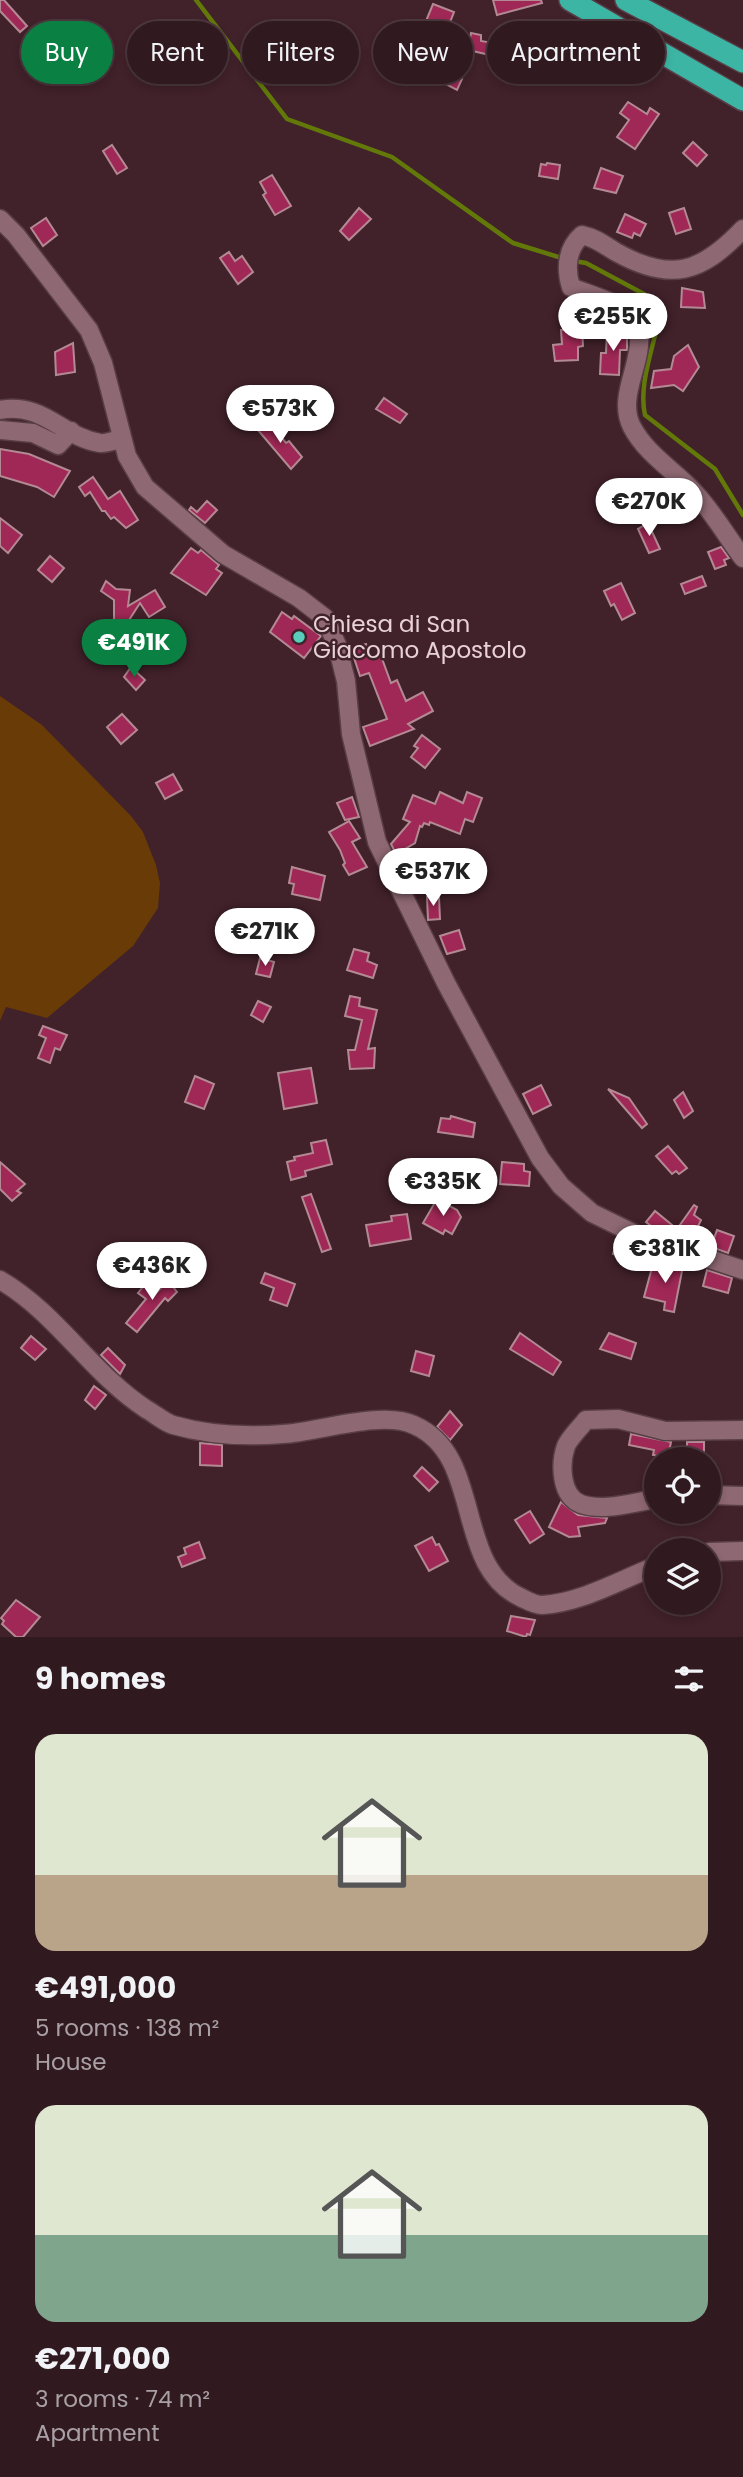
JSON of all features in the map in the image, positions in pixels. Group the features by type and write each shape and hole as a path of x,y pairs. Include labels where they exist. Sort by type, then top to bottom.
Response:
{"highway":[{"path":"570,0 743,100"},
{"path":"626,0 743,62"}],"street":[{"path":"0,219 16,235 89,330 103,363 122,439 145,487 223,554 299,598 325,618 337,645 346,681 351,734 377,842 446,983 547,1167 561,1186 592,1213 637,1235 743,1270"},
{"path":"743,229 728,245 697,265 676,273 617,253 597,238 582,235 572,244 567,273 571,286 619,306 636,320 641,335 629,393 631,425 656,459 680,476 699,496 743,558"},
{"path":"0,410 13,408 41,413 71,431 102,444 122,439"},
{"path":"0,429 33,433 58,445 71,431"},
{"path":"0,1280 50,1318 113,1385 170,1424 206,1432 285,1434 382,1420 413,1424 437,1441 456,1470 482,1556 497,1578 516,1595 538,1605 569,1600 644,1571"},
{"path":"644,1500 596,1506 579,1504 570,1497 564,1480 563,1461 566,1447 586,1420 618,1419 665,1431 743,1430"},
{"path":"721,1495 743,1496"},
{"path":"721,1552 743,1551"}],"shaded area":[{"path":"0,696 42,725 131,816 143,832 160,883 158,908 133,946 47,1018 6,1007 0,1021"}],"building":[{"path":"0,0 4,0 23,21 21,31 20,32 0,11"},
{"path":"493,0 541,0 542,3 497,15"},
{"path":"433,4 454,12 450,21 426,21"},
{"path":"473,33 481,35 481,41 487,42 487,54 473,51"},
{"path":"446,84 460,84 457,90"},
{"path":"628,102 647,114 650,108 659,114 635,149 617,137 629,120 620,113"},
{"path":"693,142 707,155 697,166 683,153"},
{"path":"112,145 127,168 117,174 103,151"},
{"path":"541,164 560,165 558,179 539,176"},
{"path":"601,168 623,176 616,193 594,188"},
{"path":"272,175 291,206 275,215 263,195 266,193 260,182"},
{"path":"359,208 371,219 349,240 340,231"},
{"path":"684,208 691,229 676,234 669,213"},
{"path":"625,214 646,224 640,236 634,233 632,238 617,232"},
{"path":"46,218 57,235 43,246 31,228"},
{"path":"229,252 235,261 242,256 253,272 238,284 220,258"},
{"path":"682,288 703,292 705,308 681,307"},
{"path":"564,326 582,326 583,346 578,347 578,360 555,361 553,345 562,344 561,330 564,330"},
{"path":"607,331 617,331 627,336 627,350 620,350 619,375 600,374 601,353 606,353"},
{"path":"73,343 75,372 56,375 55,352"},
{"path":"688,345 699,367 683,391 674,385 651,388 654,371 671,369 674,356"},
{"path":"384,398 407,414 400,423 376,409"},
{"path":"269,421 286,443 289,441 302,457 291,469 257,429"},
{"path":"0,449 29,454 70,471 54,497 37,487 0,476"},
{"path":"93,477 108,499 120,491 138,520 126,528 102,511 90,492 85,496 79,487"},
{"path":"207,501 217,510 205,523 189,510 191,507 197,512"},
{"path":"0,518 22,535 8,553 0,546"},
{"path":"648,523 660,549 649,553 638,529"},
{"path":"721,547 729,558 724,560 726,565 715,569 708,552"},
{"path":"191,548 198,553 201,550 219,565 216,569 222,573 206,595 171,573"},
{"path":"50,556 64,568 52,582 38,570"},
{"path":"702,576 706,586 685,594 681,584"},
{"path":"106,581 116,589 130,590 128,606 155,590 165,607 149,617 140,603 122,631 112,623 114,600 101,591"},
{"path":"621,583 635,613 622,620 604,591"},
{"path":"282,612 292,619 294,616 321,636 304,658 270,632"},
{"path":"366,644 372,658 381,656 391,683 397,680 406,701 423,692 433,711 408,724 414,729 370,746 363,727 387,719 369,673 360,676 351,649"},
{"path":"131,667 145,680 136,690 124,677"},
{"path":"122,714 137,730 121,744 107,727"},
{"path":"422,735 440,749 425,768 411,757 418,748 414,746"},
{"path":"173,774 182,790 165,799 156,783"},
{"path":"440,792 463,803 467,792 482,798 473,822 465,819 460,834 430,822 429,825 424,823 420,826 415,843 396,854 391,844 410,822 403,819 413,795 435,804"},
{"path":"352,797 359,817 345,820 337,803"},
{"path":"349,821 360,838 352,842 367,867 349,875 343,865 345,863 340,850 329,832"},
{"path":"292,867 325,876 320,900 292,894 294,884 289,883"},
{"path":"427,897 439,897 440,919 428,920"},
{"path":"459,930 465,949 447,954 440,936"},
{"path":"354,949 369,953 367,961 377,965 373,978 347,970"},
{"path":"260,958 274,962 270,977 256,974"},
{"path":"350,996 360,998 359,1006 377,1010 368,1049 375,1048 374,1068 350,1069 348,1050 355,1050 362,1020 345,1016"},
{"path":"258,1001 271,1007 263,1022 251,1015"},
{"path":"43,1026 67,1035 60,1050 55,1048 50,1063 38,1058 46,1038 39,1035"},
{"path":"311,1068 317,1103 284,1109 278,1073"},
{"path":"195,1076 214,1084 204,1109 185,1102"},
{"path":"541,1085 551,1105 533,1114 523,1094"},
{"path":"608,1089 629,1098 647,1124 642,1128"},
{"path":"683,1092 693,1111 684,1118 674,1100"},
{"path":"451,1116 475,1123 473,1137 438,1132 441,1118 450,1119"},
{"path":"326,1140 332,1164 305,1171 306,1176 291,1180 287,1162 295,1160 294,1157 313,1153 311,1143"},
{"path":"668,1146 687,1168 679,1174 676,1171 672,1174 656,1156"},
{"path":"0,1162 25,1184 17,1191 21,1193 12,1201 0,1189"},
{"path":"502,1162 524,1164 524,1171 530,1172 529,1186 500,1184"},
{"path":"311,1194 331,1249 322,1252 302,1197"},
{"path":"437,1199 457,1210 461,1217 452,1234 445,1230 443,1234 423,1223"},
{"path":"694,1205 697,1207 694,1215 701,1220 693,1237 687,1234 693,1242 655,1229 646,1222 655,1211 677,1229"},
{"path":"407,1214 411,1239 370,1246 366,1225 392,1221 391,1216"},
{"path":"717,1230 734,1236 728,1253 711,1247"},
{"path":"618,1239 637,1247 630,1260 613,1254"},
{"path":"653,1264 683,1266 674,1312 664,1310 665,1302 644,1297"},
{"path":"707,1270 732,1278 728,1293 703,1286"},
{"path":"265,1273 295,1284 287,1306 270,1300 274,1288 261,1283"},
{"path":"176,1274 181,1280 174,1288 177,1292 168,1301 165,1298 137,1332 126,1323 146,1299 138,1293 146,1283 157,1292"},
{"path":"520,1333 561,1362 553,1375 510,1349"},
{"path":"609,1333 636,1343 631,1359 600,1349"},
{"path":"31,1336 46,1349 35,1360 21,1348"},
{"path":"108,1348 125,1365 120,1374 101,1355"},
{"path":"416,1351 434,1356 429,1376 411,1371"},
{"path":"94,1386 106,1395 95,1409 85,1400"},
{"path":"450,1411 462,1425 450,1440 437,1427"},
{"path":"631,1434 671,1442 670,1447 644,1448 629,1445"},
{"path":"687,1442 704,1442 704,1447 687,1447"},
{"path":"200,1443 222,1445 222,1466 200,1465"},
{"path":"422,1467 438,1482 429,1491 414,1476"},
{"path":"561,1502 578,1515 607,1518 605,1523 578,1527 580,1536 569,1537 549,1527"},
{"path":"530,1511 544,1534 530,1543 515,1520"},
{"path":"432,1537 448,1561 429,1571 415,1546"},
{"path":"199,1542 205,1558 182,1567 178,1557 186,1554 184,1548"},
{"path":"16,1600 40,1617 23,1637 16,1637 2,1624 4,1621 1,1618"},
{"path":"511,1616 535,1620 530,1635 527,1634 526,1637 507,1631"}],"waterway":[{"path":"196,0 287,119 392,157 513,243 565,259"},
{"path":"574,261 586,263 644,294 659,317 645,378 645,415 715,469 743,515"}],"place":[{"name":"Chiesa di San Giacomo Apostolo","path":"299,637"}]}
